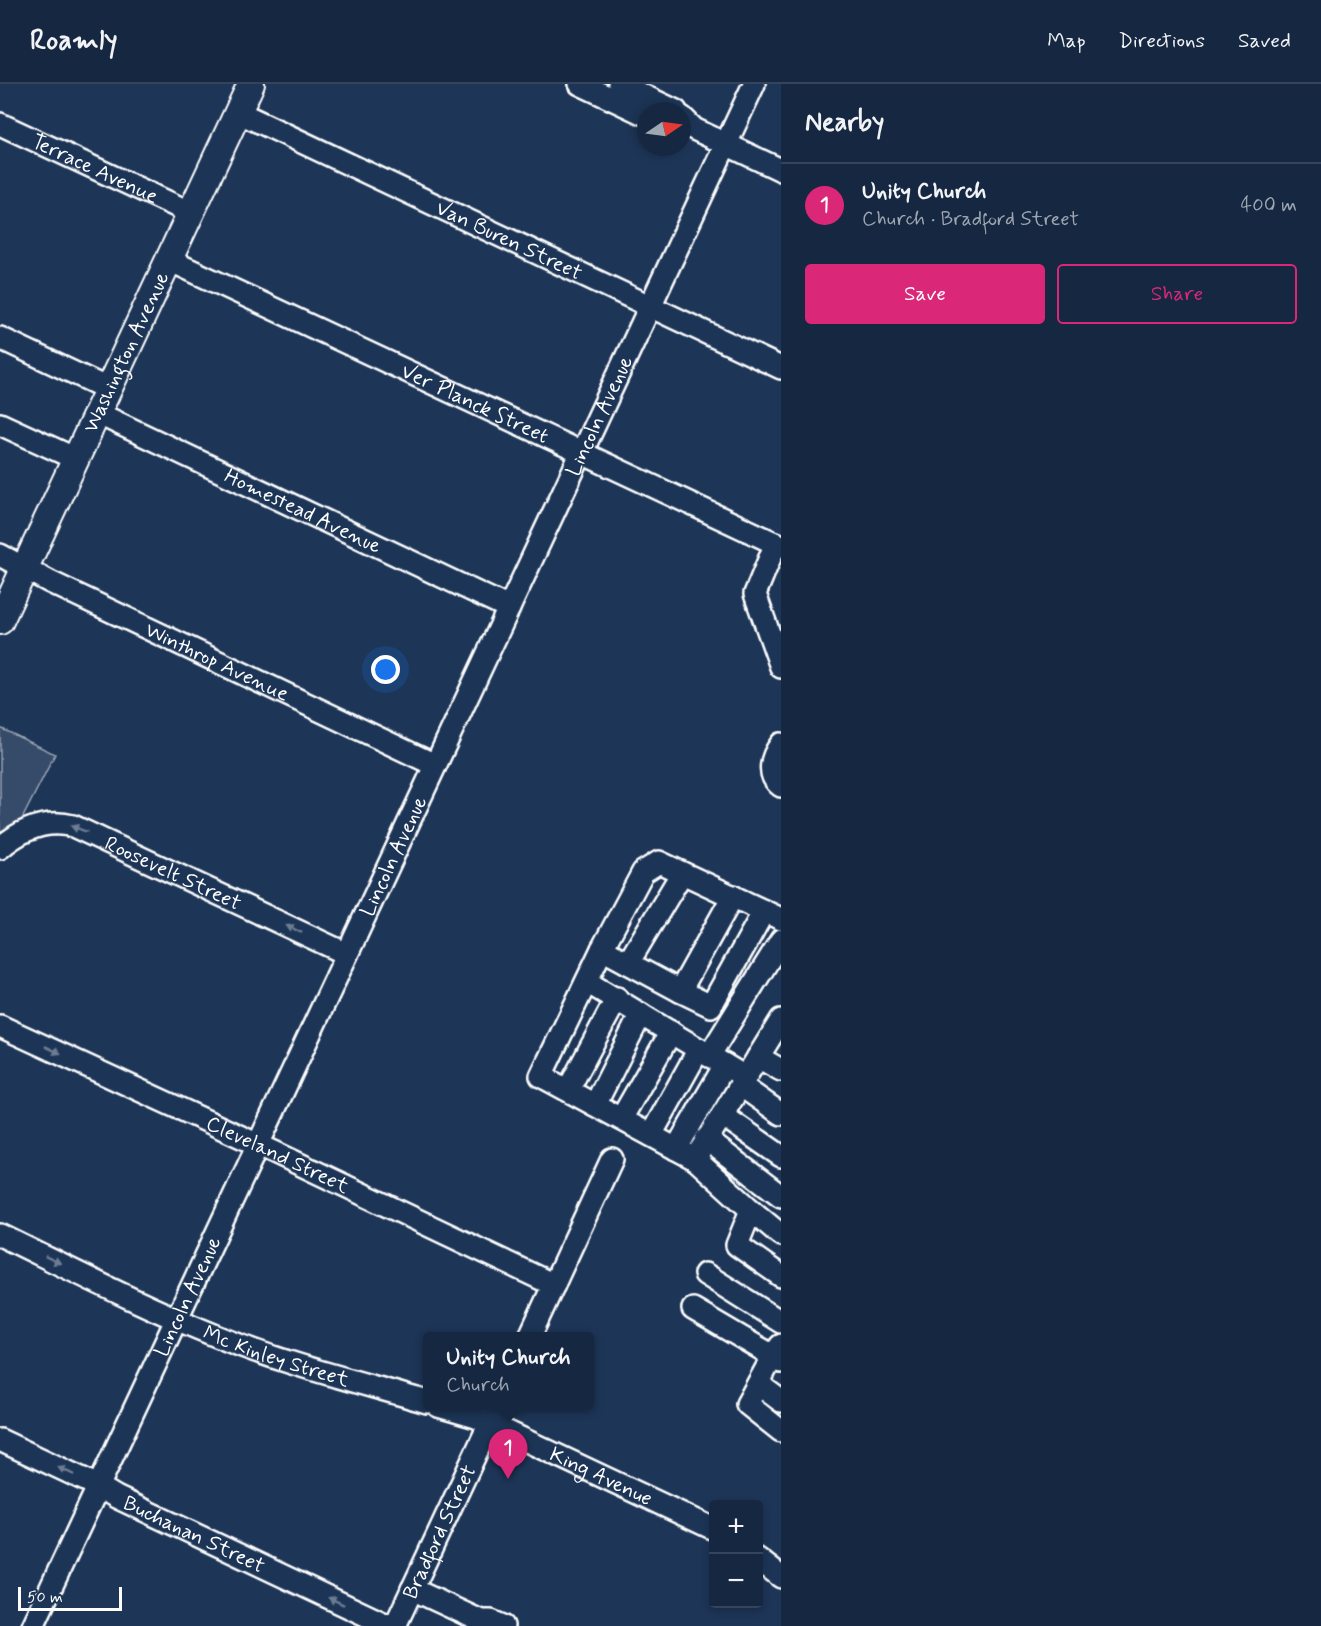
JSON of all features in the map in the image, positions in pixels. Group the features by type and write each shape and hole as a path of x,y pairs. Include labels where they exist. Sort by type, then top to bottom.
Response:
{"main road":[{"name":"Washington Avenue","path":"0,621 251,84"}],"street":[{"path":"580,84 637,112"},
{"path":"619,84 657,102"},
{"name":"Lincoln Avenue","path":"33,1626 754,84"},
{"name":"Van Buren Street","path":"238,112 781,368"},
{"name":"Terrace Avenue","path":"0,124 191,213"},
{"path":"691,128 781,170"},
{"name":"Ver Planck Street","path":"169,260 778,545"},
{"path":"0,338 108,389"},
{"name":"Homestead Avenue","path":"97,413 509,608"},
{"path":"0,424 76,459"},
{"path":"778,545 755,594 781,667"},
{"name":"Winthrop Avenue","path":"0,555 50,582 435,765"},
{"path":"781,744 774,754 771,769 774,779 781,786"},
{"name":"Roosevelt Street","path":"0,848 18,834 37,826 56,824 73,826 346,954"},
{"path":"711,1006 773,915 659,862 643,872 602,949 541,1076 695,1159 781,1235"},
{"path":"628,963 682,873"},
{"path":"680,991 733,896"},
{"path":"651,1135 711,1057 781,940"},
{"path":"602,949 733,1018"},
{"path":"587,982 617,998 711,1057 781,1114"},
{"path":"568,1090 617,998"},
{"path":"595,1105 641,1014"},
{"path":"695,1159 781,1020"},
{"name":"Cleveland Street","path":"0,1026 258,1144 554,1285"},
{"path":"621,1119 671,1032"},
{"path":"676,1149 711,1057"},
{"path":"758,1057 781,1070"},
{"path":"722,1115 781,1156"},
{"path":"706,1139 781,1196"},
{"path":"532,1332 612,1159"},
{"path":"751,1210 737,1245 780,1272"},
{"name":"Mc Kinley Street","path":"0,1235 176,1319 244,1347 423,1401"},
{"path":"705,1274 781,1322"},
{"path":"693,1309 778,1355 747,1404 781,1431"},
{"path":"758,1384 781,1401"},
{"path":"466,1410 494,1414"},
{"name":"King Avenue","path":"494,1414 709,1526"},
{"name":"Bradford Street","path":"395,1626 494,1414"},
{"name":"Buchanan Street","path":"0,1440 389,1626"},
{"path":"763,1562 781,1576"},
{"path":"412,1590 480,1624 491,1621 503,1626"}],"shaded area":[{"path":"0,728 55,754 22,819 0,833"}],"place":[{"name":"Unity Church","path":"508,1479"}]}
